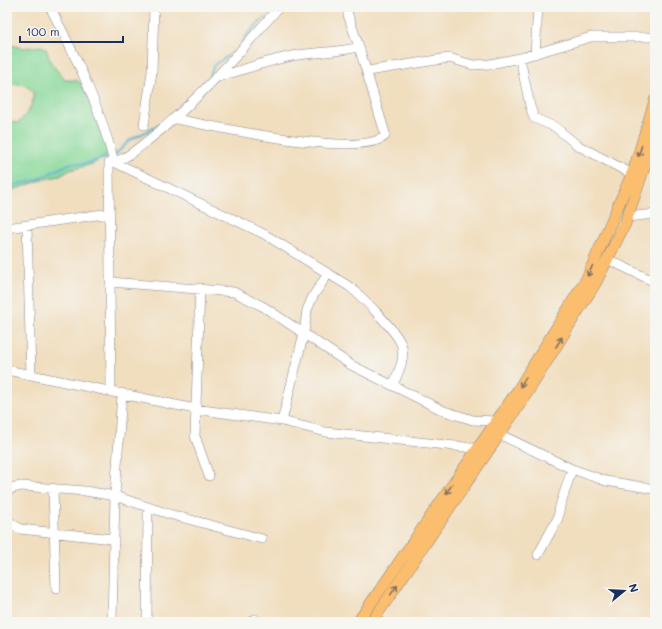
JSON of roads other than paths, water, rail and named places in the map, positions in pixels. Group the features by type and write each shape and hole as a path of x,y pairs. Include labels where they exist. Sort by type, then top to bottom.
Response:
{"main road":[{"path":"372,622 412,566 482,449 496,420 518,390 586,280 632,174 655,100"},
{"path":"358,622 482,449 499,434 522,402 592,289 627,217 655,136"}],"street":[{"path":"50,7 81,67 105,129 114,162 264,234 299,254 350,287 361,296 394,333 402,345 403,356 401,367 393,385"},
{"path":"144,125 152,72 154,7"},
{"path":"111,392 109,163 129,155 176,119 216,78 279,7"},
{"path":"176,119 240,132 294,140 339,144 381,139 385,133 368,71 348,15 348,10 352,7"},
{"path":"535,54 538,7"},
{"path":"368,71 449,58 473,65 520,58 591,37 655,36"},
{"path":"216,78 283,58 299,55 328,53 360,47"},
{"path":"520,58 534,118 555,127 577,145 632,174"},
{"path":"7,228 110,213"},
{"path":"627,217 655,214"},
{"path":"27,226 31,374"},
{"path":"607,260 655,282"},
{"path":"282,421 304,333 310,302 328,274"},
{"path":"110,282 200,288 234,292 264,307 351,365 444,412 473,420 496,420"},
{"path":"200,288 194,436 209,476"},
{"path":"7,370 195,409 282,421 326,432 482,449"},
{"path":"112,622 113,539 122,393"},
{"path":"499,434 572,469 606,481 655,489"},
{"path":"538,555 558,518 560,506 572,469"},
{"path":"7,492 12,488 21,486 53,488 115,496 148,507 262,539"},
{"path":"53,488 53,532 56,589"},
{"path":"147,622 148,507"},
{"path":"7,520 20,529 113,539"}],"waterway":[{"path":"242,43 246,36 264,18"},
{"path":"170,116 209,78 214,65 234,52"},
{"path":"114,156 130,140 163,123"},
{"path":"7,187 36,180 71,163 83,164 110,157"}]}
